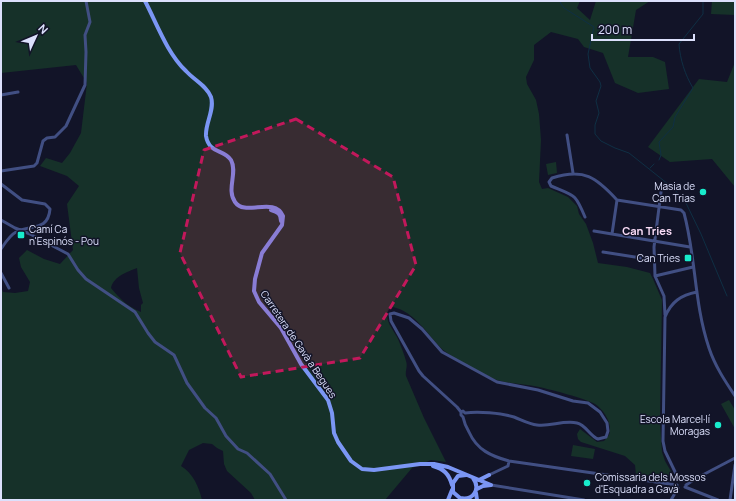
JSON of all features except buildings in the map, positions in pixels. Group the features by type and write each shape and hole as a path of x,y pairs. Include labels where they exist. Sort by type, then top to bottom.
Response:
{"main road":[{"name":"Carretera de Gavà a Begues","path":"144,1 176,60 187,73 206,88 211,97 212,104 207,123 207,138 212,148 227,156 231,161 233,171 231,192 234,201 237,205 244,208 272,207 278,209 283,216 282,225 264,249 255,279 254,291 259,302 281,328 301,364 328,400 331,409 334,433 343,450 355,466 366,470 428,463 440,465 467,475"},
{"name":"Carretera de Gavà a Begues","path":"144,1 175,61 184,72 207,93 209,101 204,132 205,139 210,149 226,158 230,164 229,192 232,202 235,206 242,210 271,209 280,215 280,225 265,245 259,257 253,279 253,292 260,306 280,330 300,365 327,403 332,433 340,451 349,463 360,470 373,472 433,466 444,470 449,476 452,487"},
{"path":"448,500 457,477 462,475 467,475 490,484"},
{"path":"479,480 489,475"},
{"path":"489,475 487,478 490,484"},
{"path":"473,478 476,483 477,500"},
{"path":"452,487 455,495 461,499 470,498 483,486 490,484"}],"street":[{"path":"1,171 34,166 37,163 43,141 47,138 58,135 68,122 85,85 85,35 90,22 86,1"},
{"path":"1,95 18,92"},
{"path":"567,134 573,173"},
{"path":"585,218 575,196 551,186 549,183 552,178 573,173 584,175 598,182 617,200 681,210 685,215 697,292 709,350 717,368 735,396"},
{"path":"1,184 22,200 45,204 50,208 49,217 45,222 16,232 1,249"},
{"path":"661,192 654,241 654,260 655,276 664,296 663,441 679,480 678,487 670,500"},
{"path":"612,234 617,200"},
{"path":"1,220 68,254 78,270 86,279 135,312 155,342 174,355 187,383 205,408 216,418 226,436 238,449 247,453 270,474 286,500"},
{"path":"594,231 690,247"},
{"path":"603,252 654,260"},
{"path":"655,276 693,267"},
{"path":"1,273 9,288"},
{"path":"665,317 670,307 677,300 686,295 697,292"},
{"path":"464,415 505,414 536,425 544,426 567,422 577,423 598,439 606,437 608,431 604,418 588,403 573,401 531,388 506,385 497,382 442,352 420,326 409,318 394,313 390,314 393,326 418,371 450,399 461,412 463,411 464,422 471,436 481,449 488,454 509,460 683,489 694,479 735,458"},
{"path":"489,475 508,466 509,460"},
{"path":"730,500 735,468"},
{"path":"679,480 694,479"},
{"path":"684,480 686,486 718,500"},
{"path":"490,484 584,500"}],"highlighted area":[{"path":"296,119 393,177 416,265 360,358 241,377 180,253 204,150"}],"green space":[{"path":"1,1 580,1 577,8 590,20 596,1 650,1 636,10 628,57 653,57 665,62 669,89 638,93 615,83 603,53 584,47 578,39 551,32 534,45 534,60 526,77 527,84 536,100 539,114 541,140 539,182 542,189 548,188 568,197 577,206 579,214 586,224 593,243 598,263 627,267 650,273 662,300 660,421 662,452 672,473 667,476 636,475 635,465 625,456 581,442 578,439 577,434 580,429 597,442 604,441 609,435 609,422 602,410 595,404 560,392 497,380 485,375 445,351 414,318 393,307 388,310 387,318 398,339 407,363 406,376 424,418 446,462 431,460 412,468 385,500 255,500 251,493 227,471 224,464 223,451 212,444 203,443 189,450 181,466 189,472 195,481 202,500 1,500 1,287 3,292 15,293 28,291 30,282 21,267 19,258 27,250 44,259 60,264 73,250 67,204 79,186 67,176 40,166 46,158 62,163 70,153 81,133 87,83 76,65 1,73","holes":["137,268 139,288 143,303 141,305 141,312 124,302 111,288 118,277"]},
{"path":"712,1 735,1 735,15 711,14"},
{"path":"735,62 735,187 712,159 670,162 648,147 699,79 727,82"},
{"path":"556,162 557,173 548,175 546,164"},
{"path":"729,400 735,410 735,429 721,404"},
{"path":"573,445 595,449 593,459 571,456"}],"waterway":[{"path":"560,1 564,8 594,27 588,54 590,68 600,82 601,86 596,101 599,113 595,125 595,134 601,141 629,153 673,188 685,201 701,234 727,296"},
{"path":"659,160 661,155 659,142 673,127 675,117 693,88 683,67 679,44 703,14 703,1"},
{"path":"650,168 654,164"}],"place":[{"name":"Masia de Can Trias","path":"703,192"},
{"name":"Camí Ca n'Espinós - Pou","path":"21,235"},
{"name":"Can Tries","path":"688,258"},
{"name":"Escola Marcel·lí Moragas","path":"718,425"},
{"name":"Comissaria dels Mossos d'Esquadra a Gavà","path":"587,483"}],"district":[{"name":"Can Tries","path":"647,231"}]}
